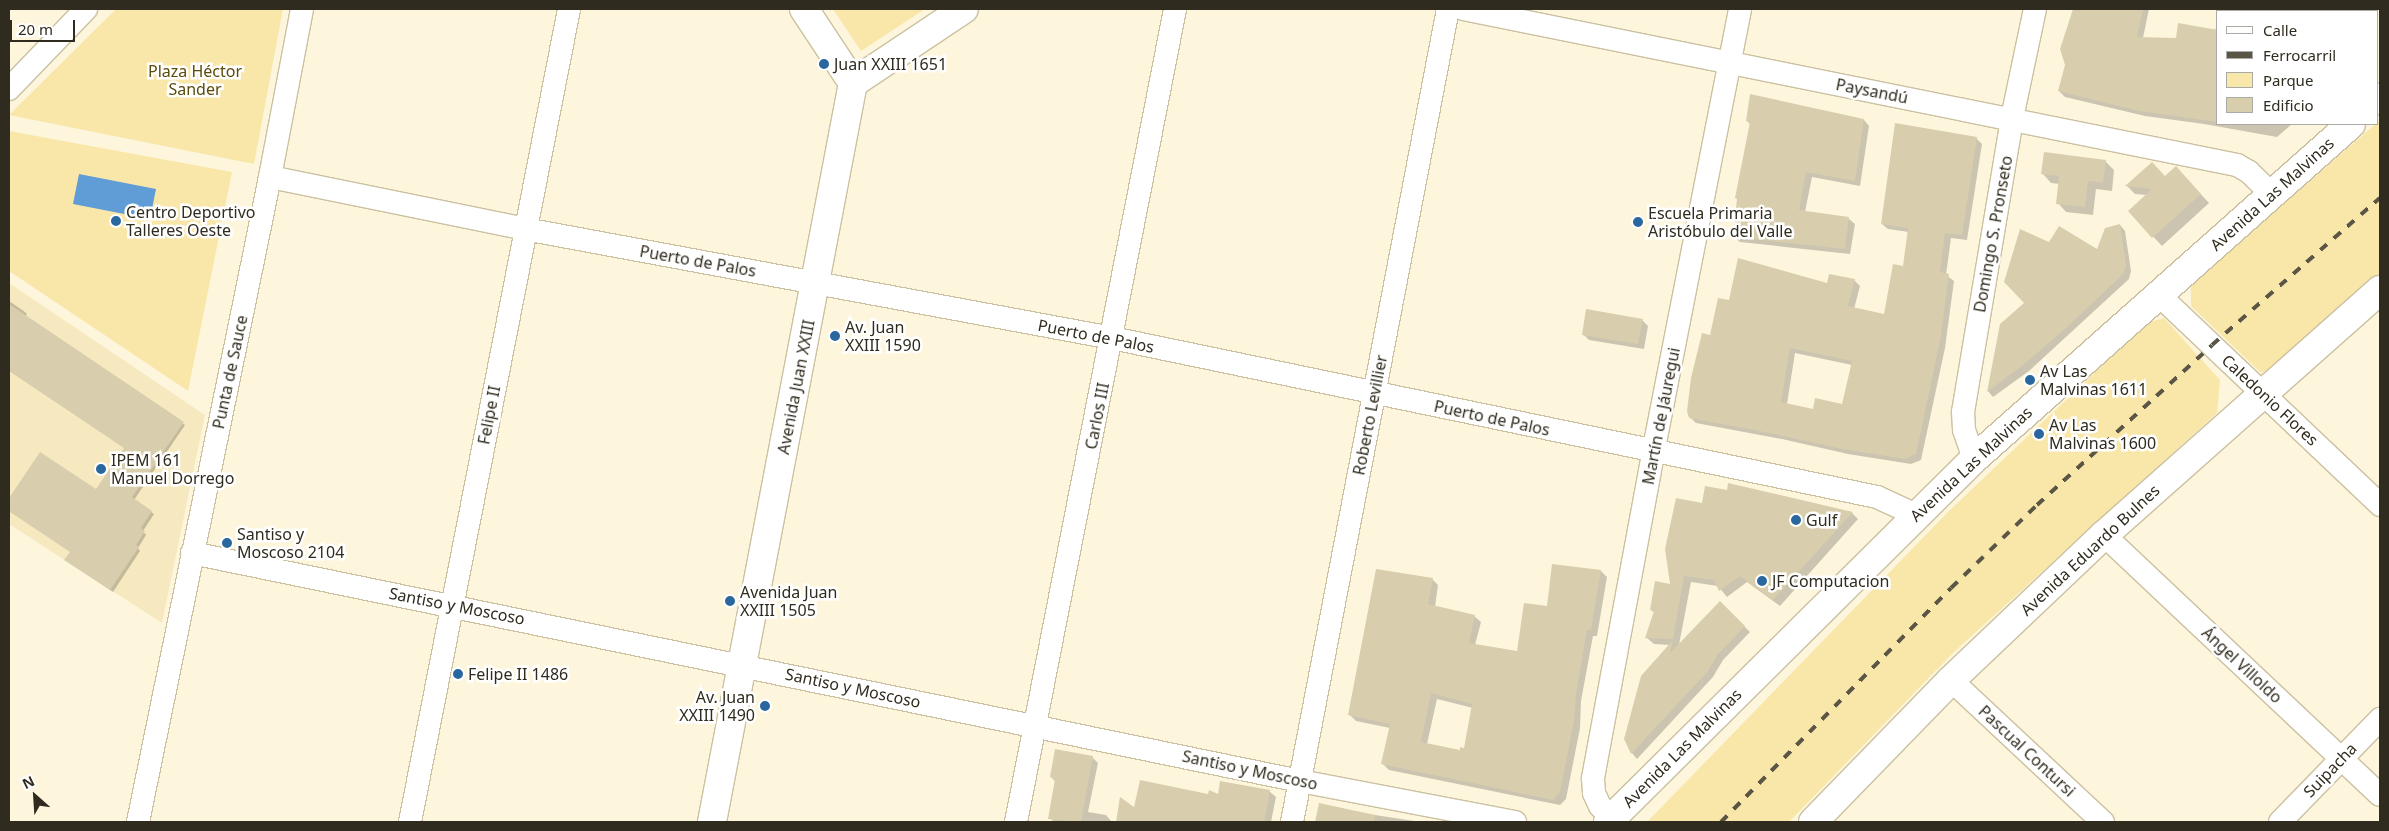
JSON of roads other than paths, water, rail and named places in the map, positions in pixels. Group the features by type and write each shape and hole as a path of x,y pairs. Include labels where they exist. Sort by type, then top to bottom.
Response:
{"main road":[{"path":"804,9 853,83 964,9"},
{"name":"Avenida Juan XXIII","path":"712,822 853,83"},
{"name":"Avenida Las Malvinas","path":"1610,820 1974,459 2349,125"},
{"name":"Avenida Eduardo Bulnes","path":"1813,822 1952,680 2104,535 2380,290"}],"street":[{"name":"Punta de Sauce","path":"138,822 270,177 302,9"},
{"name":"Felipe II","path":"410,822 569,9"},
{"name":"Carlos III","path":"1016,822 1175,9"},
{"name":"Roberto Levillier","path":"1292,822 1448,9"},
{"name":"Paysandú","path":"1462,9 2012,118 2237,165 2249,172 2271,193"},
{"name":"Martín de Jáuregui","path":"1610,820 1594,794 1593,778 1653,452 1740,9"},
{"name":"Domingo S. Pronseto","path":"1974,459 1964,430 1963,412 2012,118 2035,9"},
{"path":"9,89 76,14"},
{"name":"Puerto de Palos","path":"270,177 525,230 1112,338 1653,452 1877,497 1916,515"},
{"name":"Caledonio Flores","path":"2159,295 2380,505"},
{"name":"Ángel Villoldo","path":"2104,535 2380,794"},
{"name":"Santiso y Moscoso","path":"192,553 1300,781 1515,822"},
{"name":"Pascual Contursi","path":"1952,680 2103,822"},
{"name":"Suipacha","path":"2280,822 2380,719"}],"water":[{"path":"79,174 156,189 150,219 73,204"}],"railway":[{"path":"1721,822 1951,588 2037,505 2212,345 2380,198"}],"place":[{"name":"Juan XXIII 1651","path":"824,64"},
{"name":"Centro Deportivo Talleres Oeste","path":"116,221"},
{"name":"Escuela Primaria Aristóbulo del Valle","path":"1638,222"},
{"name":"Av. Juan XXIII 1590","path":"835,336"},
{"name":"Av Las Malvinas 1611","path":"2030,380"},
{"name":"Av Las Malvinas 1600","path":"2039,434"},
{"name":"IPEM 161 Manuel Dorrego","path":"101,469"},
{"name":"Gulf","path":"1796,520"},
{"name":"Santiso y Moscoso 2104","path":"227,543"},
{"name":"JF Computacion","path":"1762,581"},
{"name":"Avenida Juan XXIII 1505","path":"730,601"},
{"name":"Felipe II 1486","path":"458,674"},
{"name":"Av. Juan XXIII 1490","path":"765,706"}],"park label":[{"name":"Plaza Héctor Sander","path":"195,80"}]}
